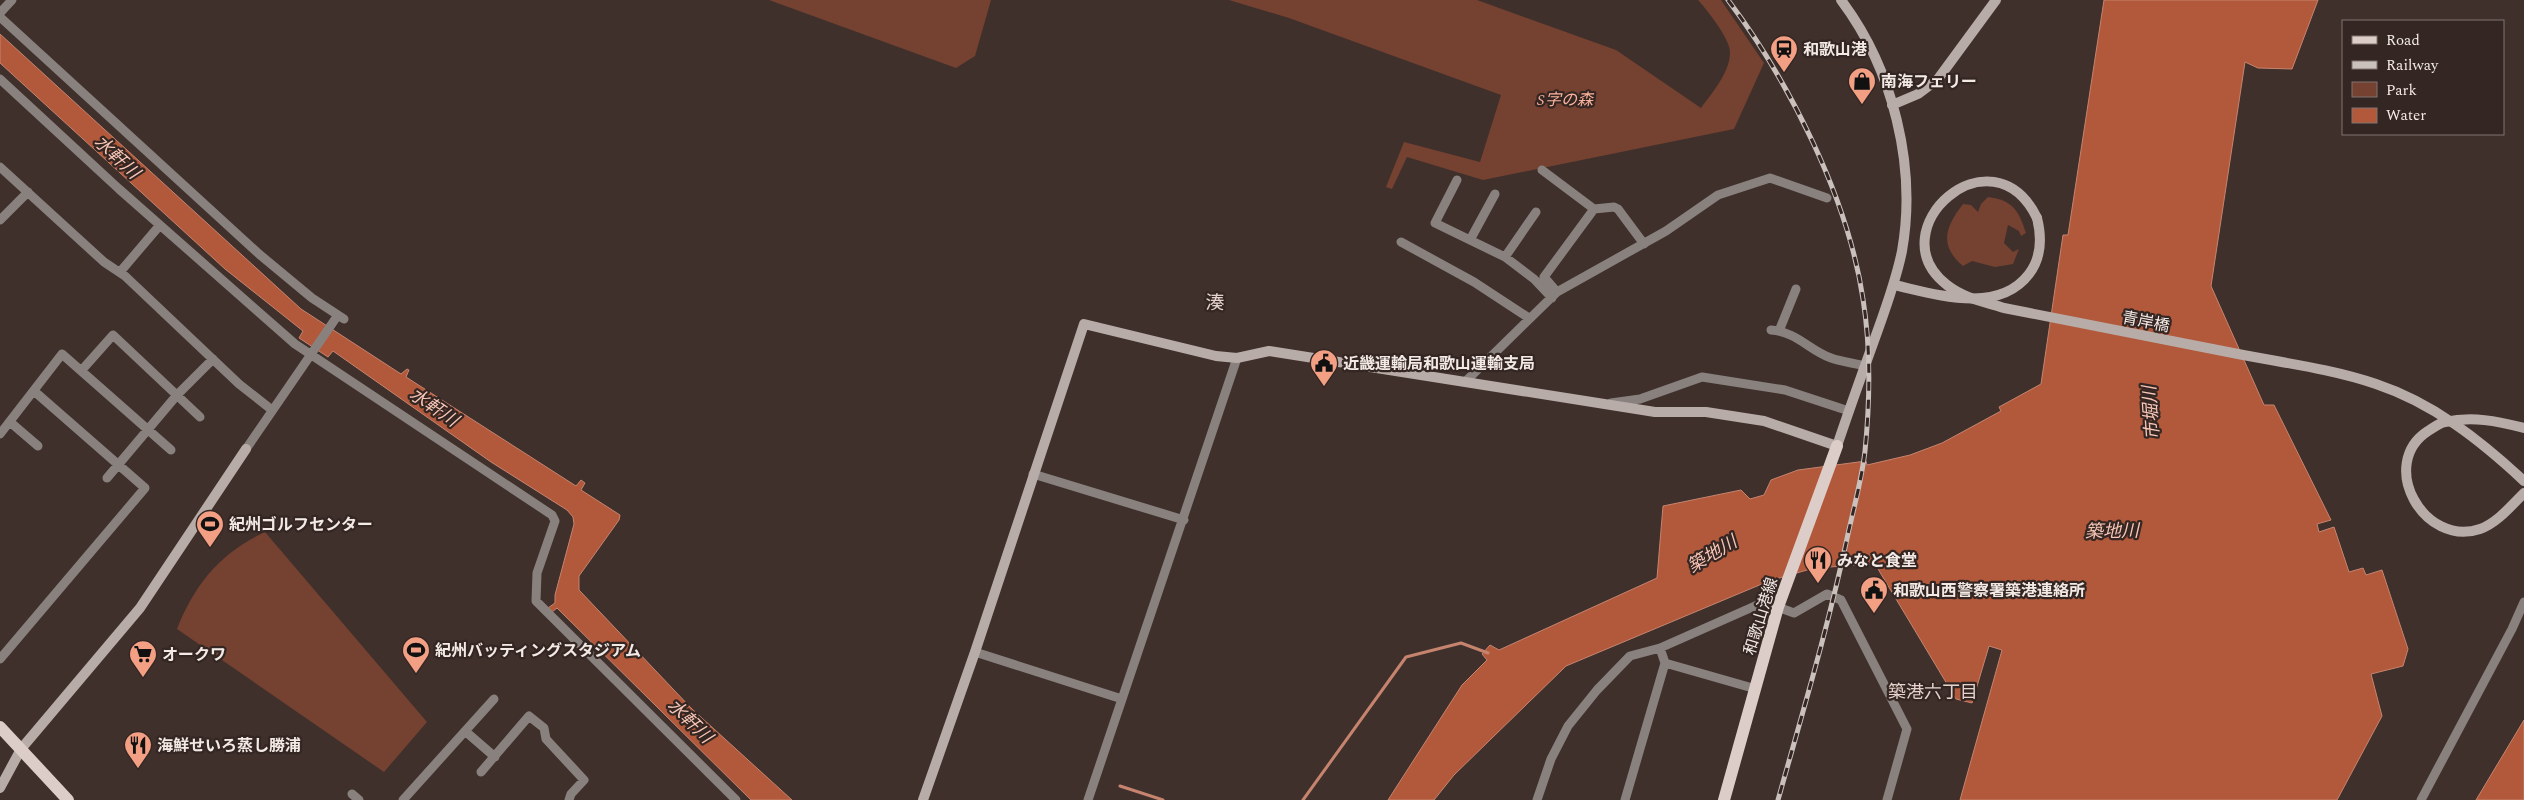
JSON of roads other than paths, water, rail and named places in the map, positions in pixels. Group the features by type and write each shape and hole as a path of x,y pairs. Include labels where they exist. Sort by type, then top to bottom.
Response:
{"main road":[{"name":"和歌山港線","path":"1724,800 1778,607 1830,460 1837,446"},
{"path":"0,727 68,800"}],"street":[{"path":"0,788 21,749 140,608 272,410 313,352 341,317 312,298 259,254 0,15 12,0"},
{"path":"923,800 975,652 1084,324 1216,356 1237,358 1269,351 1655,412 1706,412 1764,421 1837,446 1894,285 1904,238 1906,190 1904,156 1892,105 1870,46 1841,0"},
{"path":"1892,105 1918,94 1938,79 1996,0"},
{"path":"0,79 160,225 295,344 313,352 552,515 555,521 537,573 536,601 736,800"},
{"path":"0,167 104,262 120,272 213,359 272,410"},
{"path":"1542,170 1594,209 1614,207 1618,209 1644,244"},
{"path":"1466,381 1529,318 1555,295 1644,244 1718,195 1766,178 1827,198"},
{"path":"1457,180 1434,221 1505,257 1555,295"},
{"name":"青岸橋","path":"1894,285 1955,297 1991,296 2007,292 2021,282 2036,262 2041,237 2038,218 2025,199 2012,189 1988,181 1970,184 1950,194 1935,209 1928,223 1925,238 1928,259 1938,277 1955,290 2004,308 2313,368 2376,384 2410,398 2459,426 2486,446 2524,481"},
{"path":"0,220 28,192"},
{"path":"1470,240 1495,194"},
{"path":"1555,295 1544,277 1594,209"},
{"path":"1505,257 1536,212"},
{"path":"120,272 160,225"},
{"path":"1401,242 1474,282 1529,318"},
{"path":"1796,289 1775,331 1804,340 1817,351 1831,358 1865,366"},
{"path":"81,371 113,335 200,417"},
{"path":"0,434 62,354 171,450"},
{"path":"1088,800 1184,520 1237,358"},
{"path":"107,478 177,395 213,359"},
{"path":"1606,404 1640,399 1702,377 1785,390 1849,411"},
{"path":"0,659 145,488 34,391"},
{"path":"2524,428 2493,420 2471,418 2442,422 2423,435 2413,447 2408,461 2408,487 2419,510 2440,528 2460,532 2481,529 2491,524 2524,494"},
{"path":"10,422 38,446"},
{"path":"1034,474 1184,520"},
{"path":"1536,800 1551,759 1568,726 1597,690 1630,656 1660,648 1764,602 1794,613 1827,594 1841,600 1907,729 1887,800"},
{"path":"2421,800 2512,629 2524,602"},
{"path":"1625,800 1665,663 1660,648"},
{"path":"975,652 1122,699"},
{"path":"1665,663 1756,689"},
{"path":"403,800 494,699"},
{"path":"481,772 529,716 544,728 546,739 584,780 571,794 570,800"},
{"path":"465,731 495,757"}],"water":[{"path":"2104,0 2318,0 2292,69 2258,68 2245,62 2211,286 2264,405 2274,405 2331,520 2317,524 2319,532 2334,527 2349,572 2363,568 2366,575 2382,570 2408,649 2403,666 2371,674 2382,716 2337,800 1960,800 2002,650 1989,646 1972,703 1956,699 1875,564 1814,568 1769,581 1566,666 1454,775 1434,800 1388,800 1462,685 1487,660 1482,654 1490,645 1499,650 1657,578 1663,506 1741,490 1750,499 1764,495 1771,480 1798,470 1866,461 1867,465 1910,455 1942,443 2001,411 1999,407 2041,384 2063,235 2068,235"},
{"name":"水軒川","path":"0,34 301,309 401,374 407,369 409,370 406,377 576,486 581,480 585,483 581,490 620,515 619,520 579,576 579,590 692,709 792,800 751,800 557,608 552,612 548,608 555,603 555,595 574,524 573,517 567,510 491,462 333,351 328,357 299,338 303,331 225,269 0,63"},
{"path":"2524,720 2524,800 2476,800"}],"waterway":[{"path":"1303,800 1406,657 1461,643 1488,653"},
{"path":"1120,786 1163,800"}],"railway":[{"path":"1728,0 1751,32 1794,104 1830,181 1855,260 1866,318 1869,375 1868,413 1862,472 1841,568 1778,800"}],"place":[{"name":"和歌山港","path":"1784,73"},
{"name":"南海フェリー","path":"1862,105"},
{"name":"近畿運輸局和歌山運輸支局","path":"1324,387"},
{"name":"紀州ゴルフセンター","path":"210,548"},
{"name":"みなと食堂","path":"1818,584"},
{"name":"和歌山西警察署築港連絡所","path":"1874,614"},
{"name":"紀州バッティングスタジアム","path":"416,674"},
{"name":"オークワ","path":"143,678"},
{"name":"海鮮せいろ蒸し勝浦","path":"138,769"}],"district":[{"name":"湊","path":"1215,302"},
{"name":"築港六丁目","path":"1933,692"}],"park label":[{"name":"S字の森","path":"1565,99"}],"water label":[{"name":"市堀川","path":"2151,413"},
{"name":"築地川","path":"2112,531"},
{"name":"築地川","path":"1712,554"}]}
